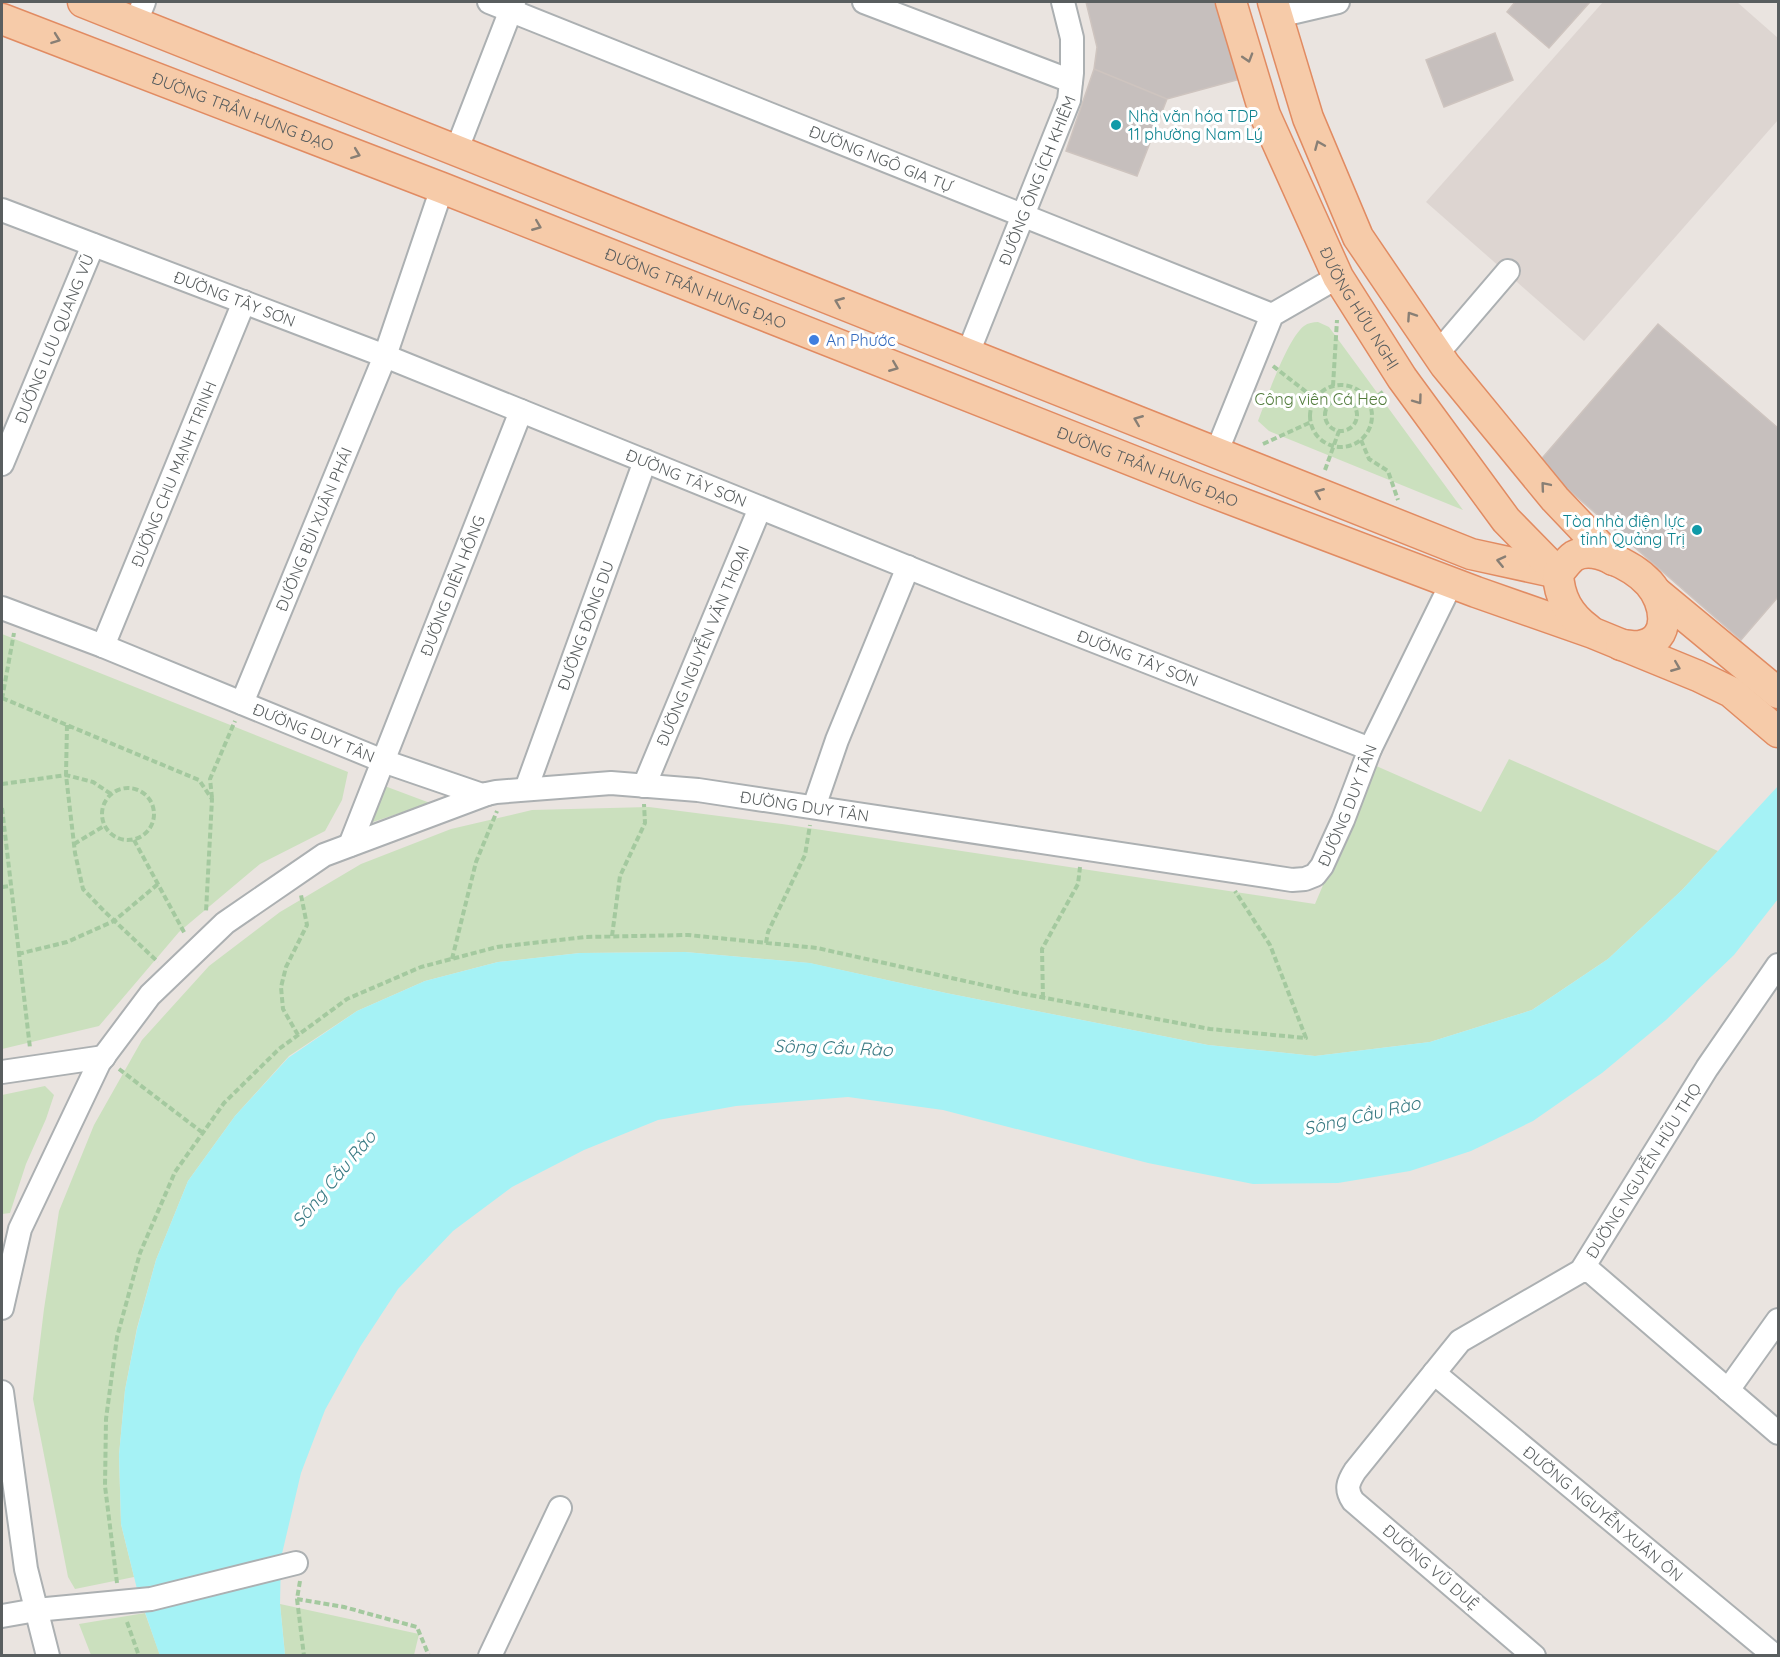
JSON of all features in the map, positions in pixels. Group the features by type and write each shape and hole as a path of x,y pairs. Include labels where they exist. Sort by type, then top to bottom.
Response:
{"main road":[{"path":"83,2 140,12 457,149 1471,554 1558,573 1572,557 1580,553 1600,554 1638,573 1656,592 1779,693"},
{"name":"ĐƯỜNG HỮU NGHỊ","path":"1231,2 1265,115 1338,277 1402,378 1506,520 1558,573"},
{"name":"ĐƯỜNG HỮU NGHỊ","path":"1276,9 1308,118 1358,237 1437,354 1555,499 1613,560"},
{"path":"121,63 140,12"},
{"name":"ĐƯỜNG TRẦN HƯNG ĐẠO","path":"2,19 442,188 1204,489 1593,633 1731,692 1779,732"},
{"path":"442,188 457,149"},
{"path":"1204,489 1217,452"},
{"name":"ĐƯỜNG TRẦN HƯNG ĐẠO","path":"1558,573 1563,601 1571,614 1593,633"},
{"name":"ĐƯỜNG TRẦN HƯNG ĐẠO","path":"1621,645 1638,647 1649,643 1663,629 1664,612 1656,592"}],"street":[{"name":"ĐƯỜNG NGÔ GIA TỰ","path":"489,2 512,6 1272,315"},
{"path":"864,2 1071,81"},
{"name":"ĐƯỜNG ÔNG ÍCH KHIÊM","path":"969,353 1069,100 1072,38 1063,2"},
{"path":"1276,9 1338,2"},
{"path":"457,149 512,6"},
{"name":"ĐƯỜNG BÙI XUÂN PHÁI","path":"242,703 385,356 442,188"},
{"name":"ĐƯỜNG TÂY SƠN","path":"2,210 385,356 908,567 1370,748"},
{"name":"ĐƯỜNG LƯU QUANG VŨ","path":"2,464 93,245"},
{"path":"1437,354 1508,271"},
{"path":"1217,452 1272,315 1338,277"},
{"name":"ĐƯỜNG CHU MẠNH TRINH","path":"103,646 244,302"},
{"name":"ĐƯỜNG DIÊN HỒNG","path":"350,845 521,411"},
{"name":"ĐƯỜNG ĐÔNG DU","path":"507,791 645,461"},
{"name":"ĐƯỜNG NGUYỄN VĂN THOẠI","path":"644,786 760,508"},
{"path":"814,807 837,740 908,567"},
{"name":"ĐƯỜNG DUY TÂN","path":"10,611 103,646 383,761 482,795 611,783 726,793 1292,880 1305,879 1316,874 1322,866 1334,843 1370,748 1452,582"},
{"path":"2,1308 20,1229 104,1057 150,995 225,923 324,855 507,791"},
{"name":"ĐƯỜNG NGUYỄN HỮU THỌ","path":"1355,1471 1460,1341 1581,1271 1707,1068 1779,965"},
{"path":"2,1072 104,1057"},
{"path":"1581,1271 1590,1271 1779,1433"},
{"path":"1728,1390 1779,1320"},
{"name":"ĐƯỜNG NGUYỄN XUÂN ÔN","path":"1434,1373 1774,1656"},
{"path":"2,1392 26,1569 48,1656"},
{"name":"ĐƯỜNG VŨ DUỆ","path":"1355,1471 1348,1483 1348,1494 1353,1501 1534,1656"},
{"path":"490,1656 560,1508"},
{"path":"2,1616 36,1610 150,1599 296,1563"}],"path":[{"path":"1331,313 1343,329"},
{"path":"1333,386 1336,320"},
{"path":"1267,374 1272,364 1327,408"},
{"path":"1343,384 1353,387 1363,393 1369,402 1372,422 1368,432 1353,445 1334,446 1317,435 1311,423 1311,408 1316,398 1323,390 1333,386 1343,384"},
{"path":"1354,406 1369,402 1388,389"},
{"path":"1335,400 1350,402 1354,406 1356,422 1348,429 1339,431 1327,422 1325,412 1335,400"},
{"path":"1266,451 1257,447 1311,423"},
{"path":"1324,475 1339,431"},
{"path":"1361,440 1369,459 1388,471 1401,507 1390,503"},
{"path":"10,611 2,699 199,780 212,799"},
{"path":"199,948 212,799 210,778 242,703"},
{"path":"67,725 66,776 74,844 83,889 171,974"},
{"path":"2,784 66,776 93,782 111,795"},
{"path":"612,936 620,876 645,823 644,786"},
{"path":"135,789 149,800 154,815 152,824 142,837 134,840 117,838 104,826 102,809 105,801 111,795 118,790 135,789"},
{"path":"452,959 476,862 507,791"},
{"path":"766,943 768,932 805,855 814,807"},
{"path":"2,808 32,1068"},
{"path":"74,844 104,826"},
{"path":"134,840 158,884 199,948"},
{"path":"1043,998 1042,948 1078,884 1082,848"},
{"path":"139,1656 119,1602 105,1486 106,1419 117,1337 140,1253 175,1172 225,1103 279,1049 347,999 421,967 497,947 585,937 688,935 817,948 1043,998 1210,1029 1306,1038 1270,945 1222,870"},
{"path":"297,873 308,925 286,966 281,987 282,1009 298,1035"},
{"path":"18,954 67,942 114,921 158,884"},
{"path":"2,887 10,885"},
{"path":"104,1057 203,1133"},
{"path":"296,1563 304,1562 297,1599 304,1656"},
{"path":"297,1599 344,1607 417,1627 429,1656"}],"shaded area":[{"path":"1603,2 1737,2 1778,38 1778,120 1584,341 1426,202"}],"green space":[{"name":"Công viên Cá Heo","path":"1318,322 1329,327 1463,510 1269,431 1258,421 1291,343 1304,326"},
{"path":"2,634 348,772 342,800 325,831 260,864 179,932 99,1026 2,1049"},
{"path":"1509,759 1718,851 1682,890 1608,959 1532,1010 1430,1042 1315,1056 1208,1045 946,993 809,963 685,952 580,953 498,962 425,981 357,1011 289,1056 235,1116 188,1181 156,1260 137,1328 125,1390 119,1455 121,1524 134,1577 75,1589 68,1577 33,1399 59,1211 94,1125 142,1040 209,966 280,912 361,864 451,829 532,810 649,807 782,824 1315,904 1374,765 1481,812"},
{"path":"382,785 430,803 367,824"},
{"path":"45,1086 54,1095 46,1119 26,1164 10,1213 2,1214 2,1095"},
{"path":"280,1604 419,1634 414,1655 285,1655"},
{"path":"145,1613 160,1655 91,1655 79,1624"}],"water":[{"name":"Sông Cầu Rào","path":"1778,786 1778,899 1734,955 1666,1020 1602,1073 1533,1121 1471,1151 1410,1171 1338,1183 1253,1184 1148,1163 943,1110 848,1097 736,1106 658,1120 584,1150 512,1187 453,1231 398,1289 360,1347 325,1410 301,1473 281,1558 280,1604 285,1655 160,1656 137,1589 121,1524 119,1455 125,1390 137,1329 156,1260 188,1181 235,1116 288,1058 357,1011 425,981 498,962 580,953 685,952 810,963 946,993 1208,1045 1315,1056 1430,1042 1532,1010 1608,959 1682,890"}],"building":[{"path":"1086,2 1218,2 1244,78 1167,99 1094,69 1097,47"},
{"path":"1515,2 1590,2 1549,48 1507,12"},
{"path":"1495,33 1513,80 1444,107 1426,60"},
{"name":"Nhà văn hóa TDP 11 phường Nam Lý","path":"1094,69 1167,99 1137,176 1066,151"},
{"name":"Tòa nhà điện lực tỉnh Quảng Trị","path":"1658,324 1778,428 1778,597 1741,640 1538,463"}],"place":[{"name":"Nhà văn hóa TDP 11 phường Nam Lý","path":"1116,125"},
{"name":"An Phước","path":"814,340"},
{"name":"Tòa nhà điện lực tỉnh Quảng Trị","path":"1697,530"}]}
